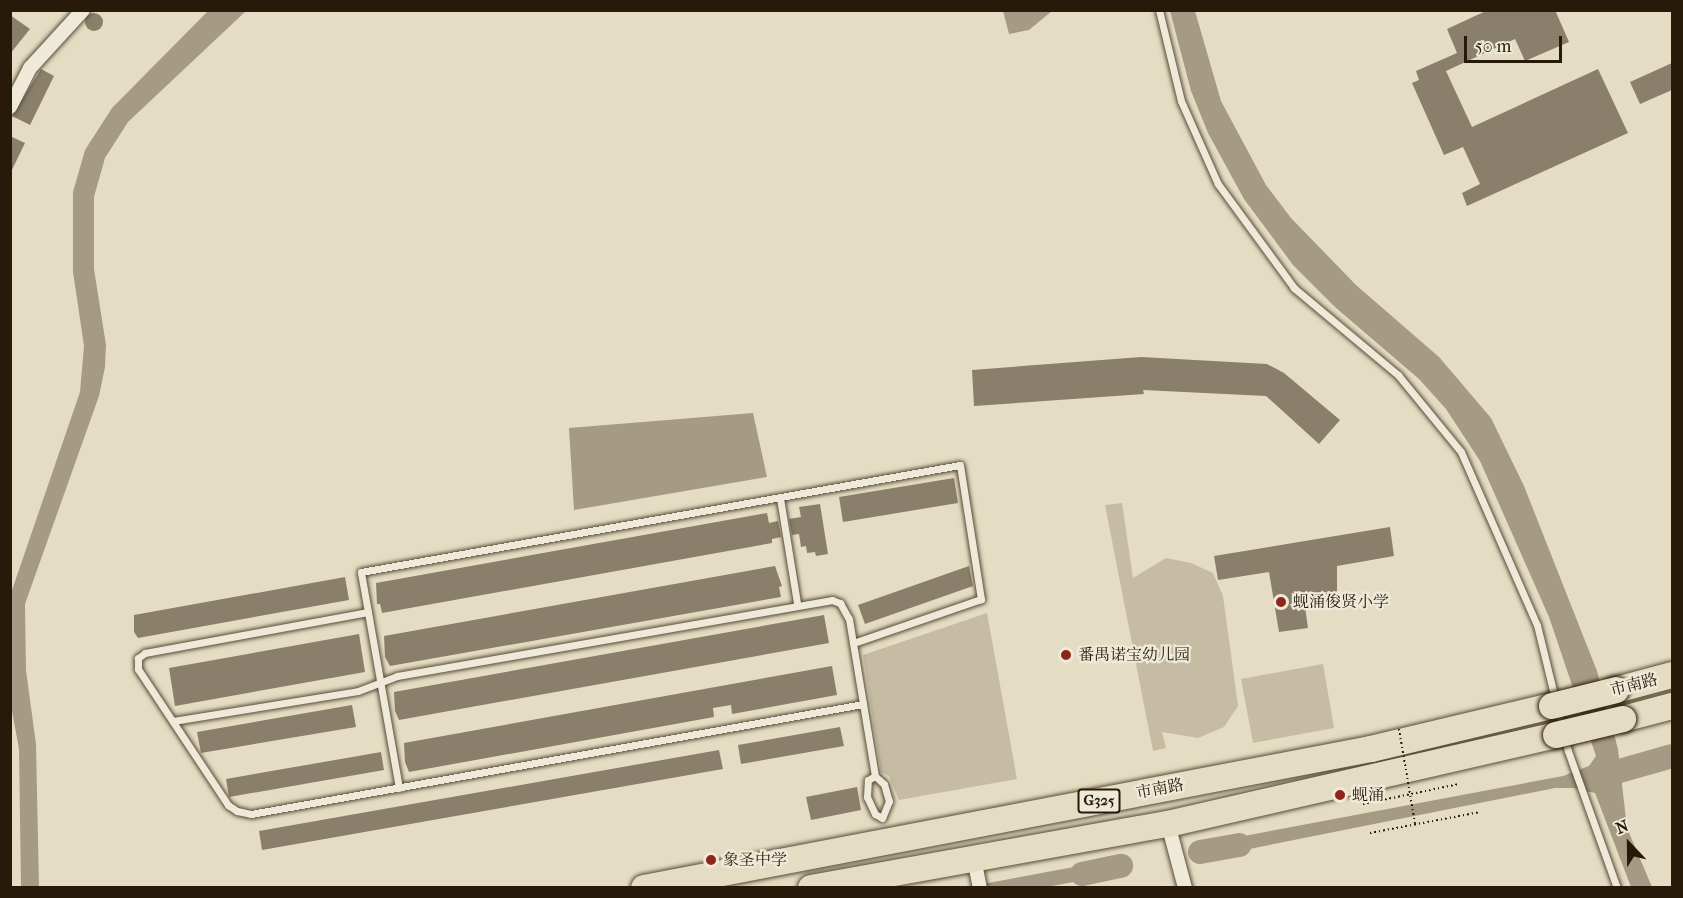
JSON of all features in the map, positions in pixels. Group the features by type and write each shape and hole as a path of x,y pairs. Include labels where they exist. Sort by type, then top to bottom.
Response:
{"highway":[{"name":"市南路","path":"644,888 884,830 1371,749 1672,675"},
{"name":"市南路","path":"811,888 977,875 1168,824 1672,706"}],"street":[{"path":"10,107 30,68 82,10"},
{"path":"1168,824 1185,888"}],"lane":[{"path":"1160,10 1182,101 1218,184 1294,288 1398,375 1461,452 1537,626 1568,751 1617,888"},
{"path":"399,788 361,572 960,465 981,599 853,643"},
{"path":"780,498 797,603"},
{"path":"172,721 358,691 397,676 820,599 840,603 849,619 875,776 884,784 889,801 884,830"},
{"path":"368,612 145,653 138,658 138,669 228,804 246,814 862,704"},
{"path":"875,776 868,780 867,797 884,830"}],"path":[{"path":"1399,729 1415,824"},
{"path":"1364,804 1459,784"},
{"path":"1370,833 1480,812"}],"shaded area":[{"path":"1003,10 1052,11 1029,30 1009,34"},
{"path":"208,11 246,11 128,122 105,158 94,197 94,269 106,345 105,367 99,396 25,604 26,670 36,744 39,887 21,887 19,749 10,700 11,593 80,392 84,346 73,272 73,192 85,150 112,108"},
{"path":"1170,11 1195,11 1221,101 1266,185 1291,218 1356,285 1439,357 1491,418 1524,486 1597,671 1618,749 1627,828 1652,887 1631,887 1595,793 1573,788 1555,788 1214,856 1206,851 1212,842 1563,776 1589,766 1596,756 1549,617 1480,461 1446,409 1419,379 1335,307 1293,265 1244,199 1208,133 1191,91"},
{"path":"753,413 767,477 574,510 569,428"},
{"path":"1122,503 1133,578 1166,558 1191,563 1213,573 1223,596 1238,706 1224,727 1198,738 1162,732 1166,748 1153,751 1105,505"},
{"path":"987,613 1017,779 899,800 889,776 881,772 863,655"},
{"path":"1323,664 1334,728 1253,743 1241,679"},
{"path":"1101,862 1114,868 1107,876 1046,887 961,888"}],"building":[{"path":"1488,10 1555,10 1569,42 1525,61 1515,39 1446,71 1472,127 1598,69 1628,133 1467,206 1462,193 1480,184 1463,147 1444,155 1412,83 1419,80 1416,71 1457,53 1447,29"},
{"path":"94,13 100,16 103,22 100,28 94,31 88,28 85,22 88,16"},
{"path":"10,15 30,29 10,54"},
{"path":"1672,63 1672,90 1640,104 1630,82"},
{"path":"41,69 54,76 30,125 12,116"},
{"path":"10,136 25,143 10,174"},
{"path":"1141,357 1267,364 1284,373 1340,420 1319,444 1266,396 1143,390 1144,394 974,406 972,370"},
{"path":"954,478 958,503 843,522 839,497"},
{"path":"820,504 828,554 816,556 815,552 807,553 806,546 801,547 799,534 792,535 789,519 801,517 799,507"},
{"path":"767,513 769,523 778,521 781,537 772,539 772,543 382,613 380,604 377,604 376,583"},
{"path":"1390,527 1394,556 1337,566 1337,591 1325,604 1305,607 1308,628 1279,632 1269,572 1218,580 1214,556"},
{"path":"775,566 782,586 779,587 781,597 390,666 385,657 384,636"},
{"path":"969,566 973,586 865,624 858,605"},
{"path":"345,577 349,600 138,638 134,632 134,615"},
{"path":"824,615 829,643 399,720 395,711 394,692"},
{"path":"359,634 365,672 175,706 169,668"},
{"path":"832,666 837,695 732,714 731,705 713,708 714,717 409,772 405,762 404,743"},
{"path":"352,705 356,727 201,753 197,732"},
{"path":"840,727 844,746 741,764 738,745"},
{"path":"719,750 723,769 262,850 259,831"},
{"path":"381,752 384,770 229,797 226,779"},
{"path":"857,787 861,810 811,820 806,797"}],"waterway":[{"path":"1588,780 1672,756"},
{"path":"1200,852 1239,845"},
{"path":"1082,874 1121,866"}],"place":[{"name":"蚬涌俊贤小学","path":"1281,602"},
{"name":"番禺诺宝幼儿园","path":"1066,655"},
{"name":"蚬涌","path":"1340,795"},
{"name":"象圣中学","path":"711,860"}]}
